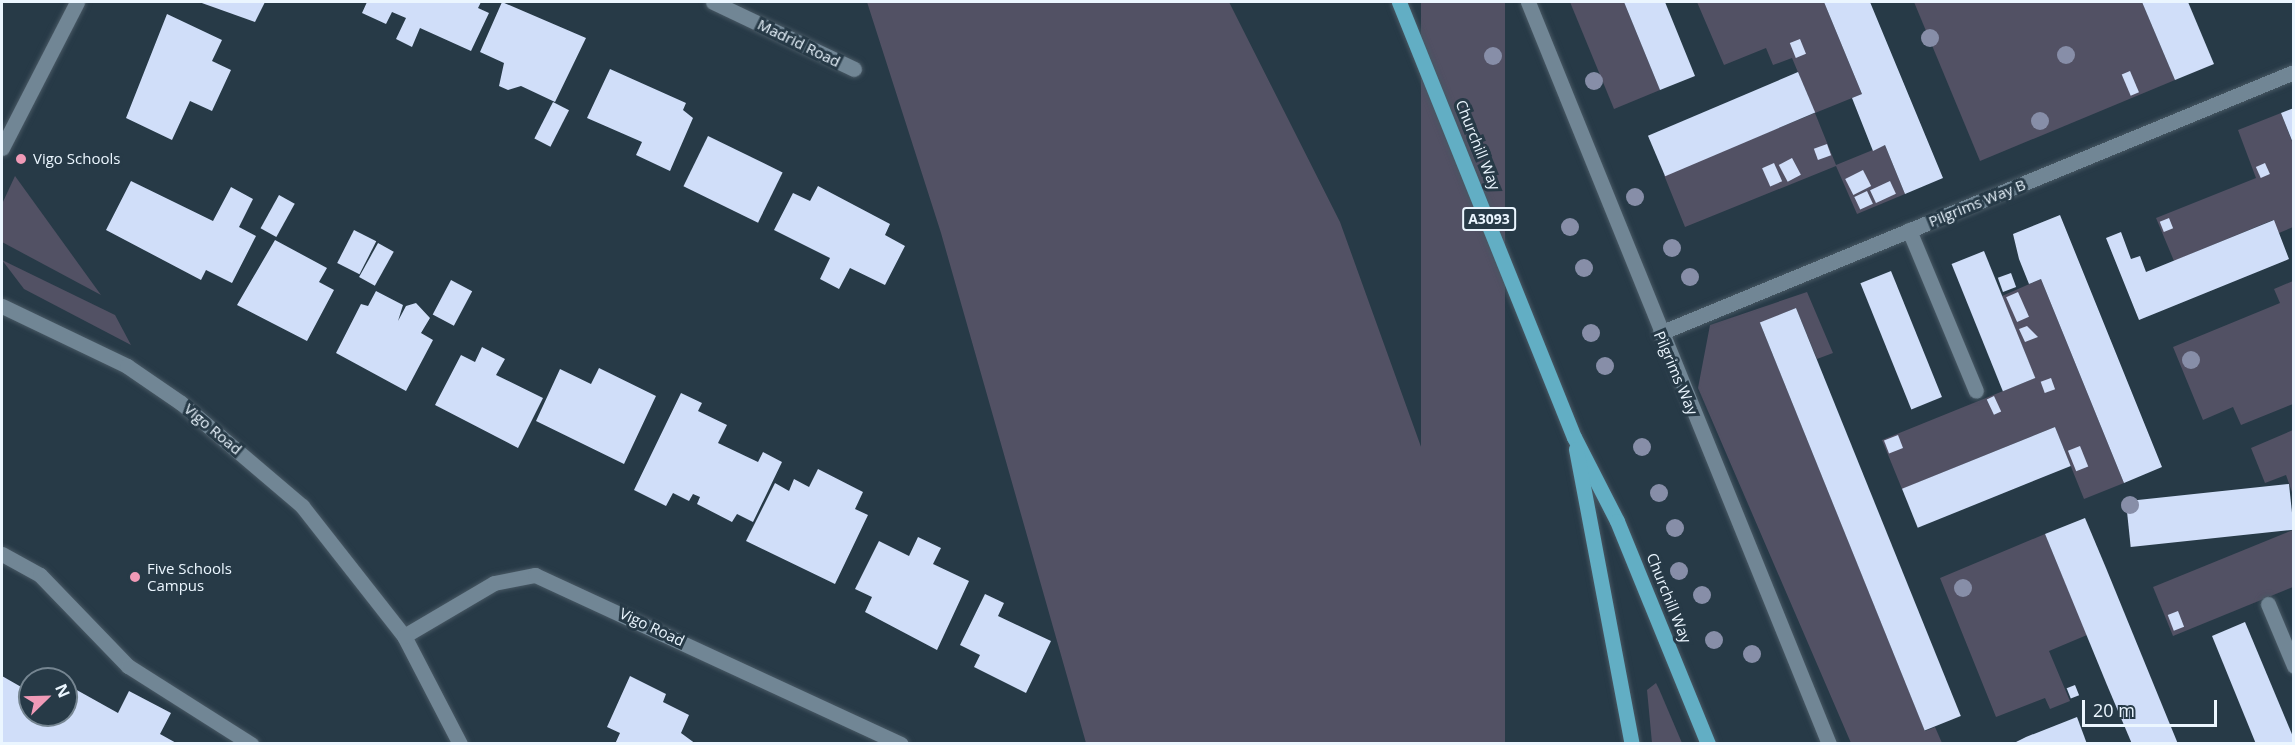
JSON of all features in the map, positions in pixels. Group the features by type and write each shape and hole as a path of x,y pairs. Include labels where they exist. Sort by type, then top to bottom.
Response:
{"main road":[{"name":"Churchill Way","path":"1399,2 1574,437 1617,521 1708,744"},
{"name":"Churchill Way","path":"1574,437 1632,744"}],"street":[{"path":"2,148 77,2"},
{"name":"Madrid Road","path":"713,2 854,69"},
{"name":"Pilgrims Way","path":"1528,2 1660,333 1829,744"},
{"name":"Pilgrims Way B","path":"1660,333 2294,72"},
{"path":"1909,230 1976,391"},
{"name":"Vigo Road","path":"2,306 127,366 182,403 302,506 404,636 460,744"},
{"path":"2,554 40,575 128,666 251,744"},
{"name":"Vigo Road","path":"404,636 494,583 535,575 892,742"},
{"path":"2268,604 2294,666"}],"shaded area":[{"path":"867,2 1229,2 1340,222 1460,555 1486,722 1480,743 1086,743 941,233"},
{"path":"1421,2 1505,2 1505,744 1421,744"},
{"path":"1570,2 1624,2 1660,90 1614,109"},
{"path":"1697,2 1824,2 1862,94 1815,113 1792,58 1773,65 1766,48 1724,65"},
{"path":"1914,2 2142,2 2175,80 1980,161"},
{"path":"1815,113 1836,165 1885,145 1905,194 1857,214 1836,166 1685,227 1664,175"},
{"path":"2281,113 2293,144 2293,227 2279,233 2273,220 2174,261 2156,218 2256,178 2238,130"},
{"path":"15,176 101,295 2,242 2,204"},
{"path":"2,260 115,315 131,345 24,289"},
{"path":"2041,279 2124,483 2084,499 2055,427 1902,489 1882,440 2035,378 2002,296"},
{"path":"2293,281 2293,404 2241,425 2233,407 2203,420 2173,347 2280,303 2274,289"},
{"path":"1807,292 1833,353 1817,359 1796,308 1760,323 1925,731 1935,727 1942,743 1851,743 1698,388 1710,325"},
{"path":"2293,430 2293,495 2286,475 2265,483 2251,448"},
{"path":"2293,530 2293,587 2173,636 2153,587"},
{"path":"2045,534 2087,635 2049,651 2070,701 2050,709 2045,698 1996,717 1940,578"},
{"path":"1656,683 1682,743 1652,743 1647,690"}],"building":[{"path":"199,2 265,2 255,22"},
{"path":"367,2 481,2 478,8 489,13 471,51 420,28 412,47 396,39 406,18 392,12 386,24 362,13"},
{"path":"502,2 586,38 555,102 521,86 508,90 499,86 504,63 480,52"},
{"path":"1624,2 1665,2 1695,76 1660,90"},
{"path":"1824,2 1870,2 1943,178 1905,194 1885,145 1873,151 1852,98 1862,94"},
{"path":"2142,2 2188,2 2214,64 2175,80"},
{"path":"167,14 222,40 212,61 231,70 212,111 190,101 172,140 126,118"},
{"path":"1800,39 1806,54 1796,58 1790,43"},
{"path":"610,69 686,103 683,110 693,118 670,171 636,155 642,142 587,118"},
{"path":"2130,71 2139,92 2131,96 2122,75"},
{"path":"1798,72 1815,113 1665,176 1648,136"},
{"path":"553,102 569,110 550,147 534,139"},
{"path":"2294,108 2294,143 2293,143 2281,113"},
{"path":"708,136 783,172 758,223 683,186"},
{"path":"1827,144 1831,155 1818,160 1814,149"},
{"path":"1792,158 1801,175 1788,182 1779,165"},
{"path":"1774,163 1782,181 1770,187 1762,168"},
{"path":"2265,163 2270,174 2261,178 2256,167"},
{"path":"1863,170 1871,186 1853,195 1845,179"},
{"path":"131,181 213,221 231,187 253,199 239,227 256,236 232,283 206,270 201,280 106,230"},
{"path":"1890,181 1896,194 1876,203 1870,190"},
{"path":"818,186 890,224 885,235 905,246 885,285 850,268 839,289 820,279 830,258 774,230 793,193 810,201"},
{"path":"1867,191 1873,204 1860,210 1854,197"},
{"path":"279,195 295,204 276,237 261,228"},
{"path":"2060,215 2162,467 2124,483 2041,279 2029,284 2019,259 2013,234"},
{"path":"2169,218 2173,228 2164,232 2160,222"},
{"path":"2274,220 2289,259 2139,320 2106,238 2121,232 2131,259 2140,256 2146,272"},
{"path":"354,230 376,241 359,274 337,263"},
{"path":"275,240 327,268 319,282 334,290 307,341 237,305"},
{"path":"378,243 394,252 375,286 359,277"},
{"path":"1984,251 2035,378 2003,391 1952,264"},
{"path":"1891,271 1942,397 1911,409 1860,283"},
{"path":"2011,273 2016,287 2003,292 1998,278"},
{"path":"451,280 472,291 454,326 433,314"},
{"path":"376,291 403,305 398,321 406,306 416,303 430,318 421,333 433,340 406,391 336,353 361,304 368,306"},
{"path":"2018,292 2029,317 2017,322 2006,297"},
{"path":"1796,308 1961,716 1925,731 1760,323"},
{"path":"2027,326 2038,337 2025,342 2019,329"},
{"path":"482,347 505,359 496,375 543,398 518,448 435,405 461,355 475,362"},
{"path":"599,368 656,396 624,464 536,421 560,369 591,384"},
{"path":"2051,378 2055,389 2045,393 2041,382"},
{"path":"681,393 702,403 698,411 727,425 718,443 758,462 763,452 782,462 753,522 737,514 732,522 697,504 700,497 693,494 689,501 673,493 666,506 634,490"},
{"path":"1994,396 2001,411 1994,415 1987,399"},
{"path":"2055,427 2071,466 1918,528 1902,489"},
{"path":"1898,435 1903,448 1889,453 1884,440"},
{"path":"2080,446 2088,466 2076,471 2068,451"},
{"path":"818,469 863,492 855,509 868,515 835,584 746,541 775,483 789,491 794,479 809,487"},
{"path":"2289,484 2294,530 2131,547 2126,501"},
{"path":"2085,518 2178,744 2132,744 2107,685 2045,534"},
{"path":"918,537 941,548 933,564 969,581 937,650 865,612 872,597 855,589 879,541 909,556"},
{"path":"985,594 1004,603 998,616 1051,641 1026,693 974,667 980,655 960,645"},
{"path":"2178,611 2184,627 2174,631 2168,615"},
{"path":"2245,622 2294,739 2294,744 2256,744 2212,636"},
{"path":"2,676 18,685 18,727 78,727 78,691 118,713 129,691 171,713 160,734 178,744 2,744"},
{"path":"630,676 666,694 663,702 689,715 681,733 696,744 615,744 620,733 607,727"},
{"path":"2075,685 2079,695 2071,699 2067,688"},
{"path":"2077,717 2087,744 2012,744 2026,737"}],"place":[{"name":"Vigo Schools","path":"21,159"},
{"name":"Five Schools Campus","path":"135,577"}]}
